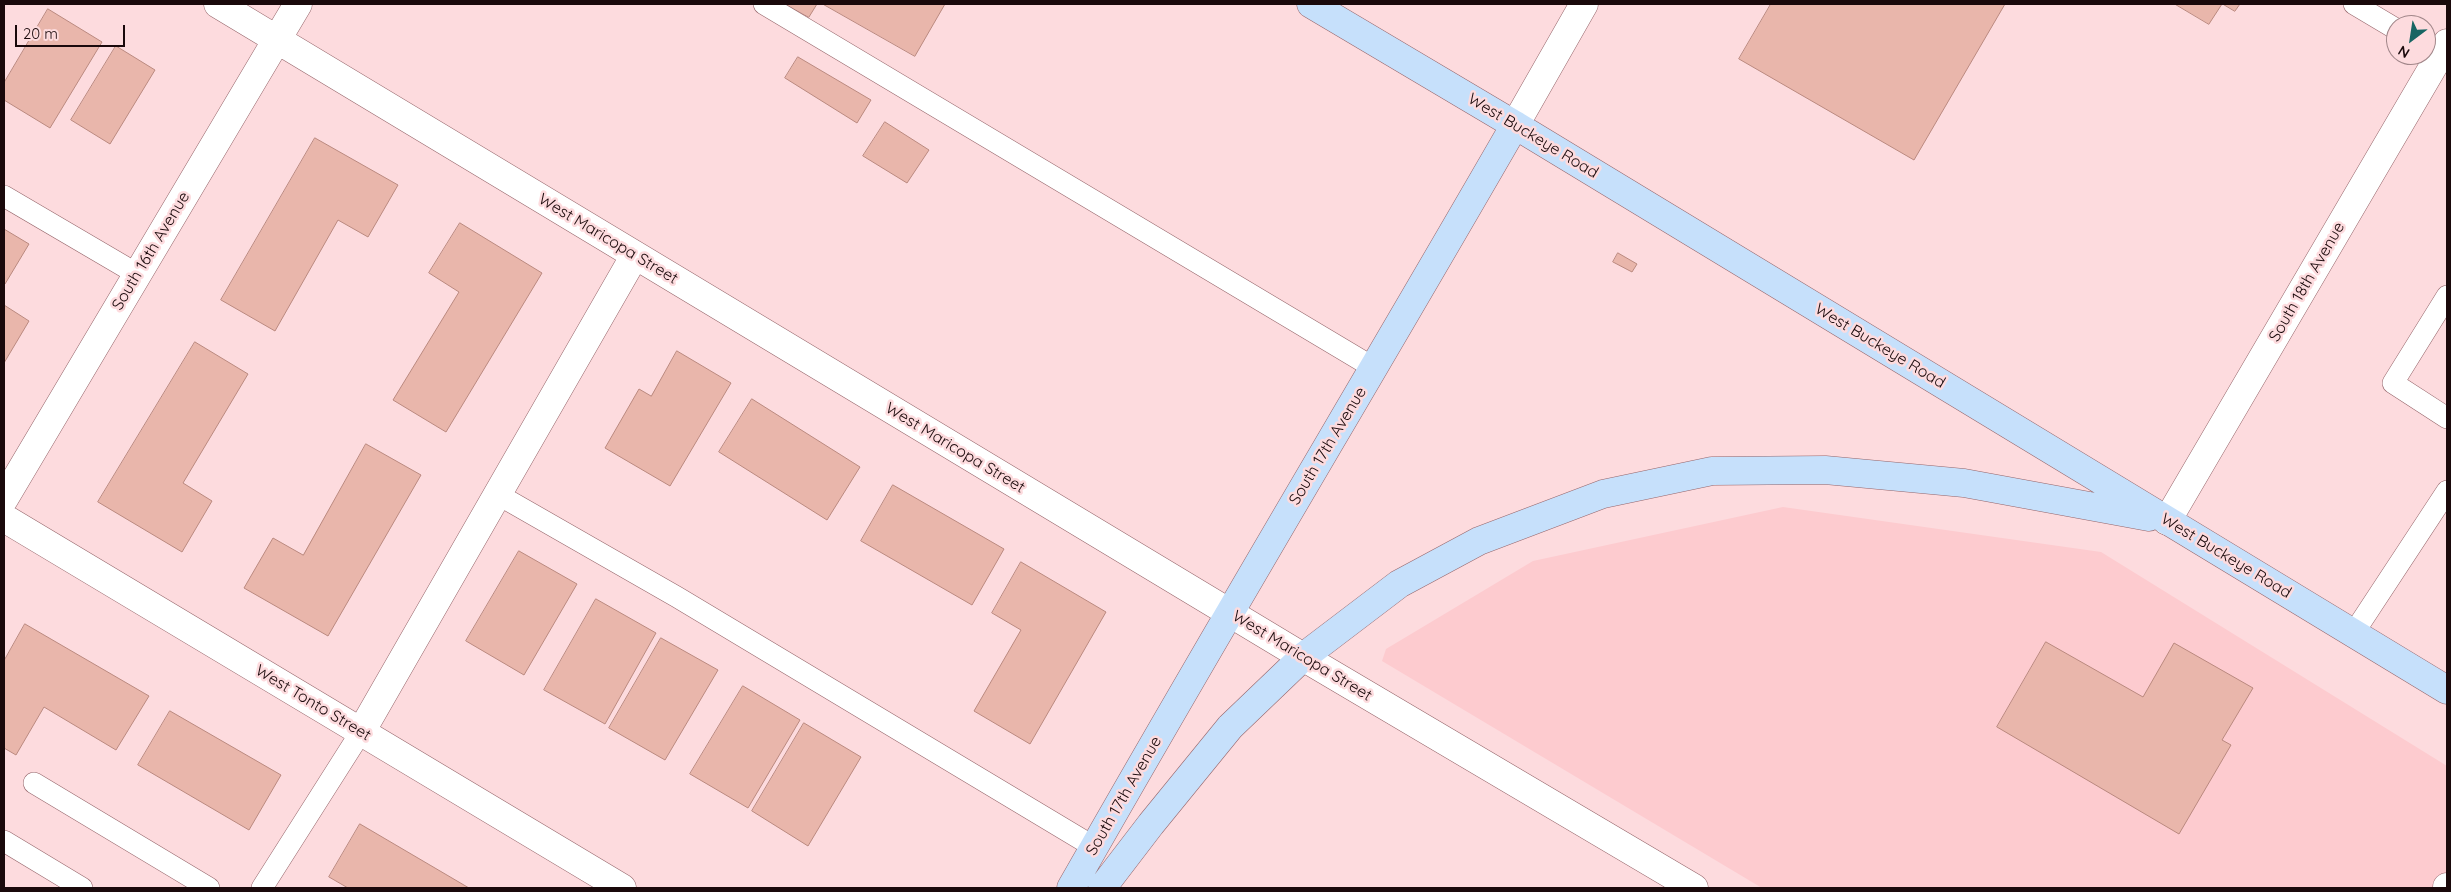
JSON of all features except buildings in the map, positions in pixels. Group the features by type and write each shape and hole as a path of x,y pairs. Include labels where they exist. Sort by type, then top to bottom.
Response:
{"main road":[{"name":"West Buckeye Road","path":"1311,4 1515,125 2447,690"},
{"name":"South 17th Avenue","path":"1071,888 1228,612 1374,368 1515,125"},
{"path":"1102,888 1150,824 1230,727 1303,657 1399,584 1479,541 1603,494 1712,471 1825,470 1964,482 2167,521"}],"street":[{"name":"West Maricopa Street","path":"218,4 1303,657 1694,888"},
{"name":"South 16th Avenue","path":"4,499 298,4"},
{"name":"South 17th Avenue","path":"1515,125 1584,4"},
{"name":"South 18th Avenue","path":"2167,521 2438,48"},
{"path":"360,732 635,255"},
{"name":"West Tonto Street","path":"4,518 622,888"}],"lane":[{"path":"764,4 1374,368"},
{"path":"2354,4 2386,23"},
{"path":"4,196 137,274"},
{"path":"2447,296 2393,383 2447,418"},
{"path":"2353,634 2447,492"},
{"path":"497,494 677,597 1094,847"},
{"path":"262,888 360,732"},
{"path":"34,783 210,888"},
{"path":"4,841 82,888"}],"shaded area":[{"path":"1783,507 2101,552 2447,766 2447,888 1762,888 1382,661 1386,649 1533,561"}]}
